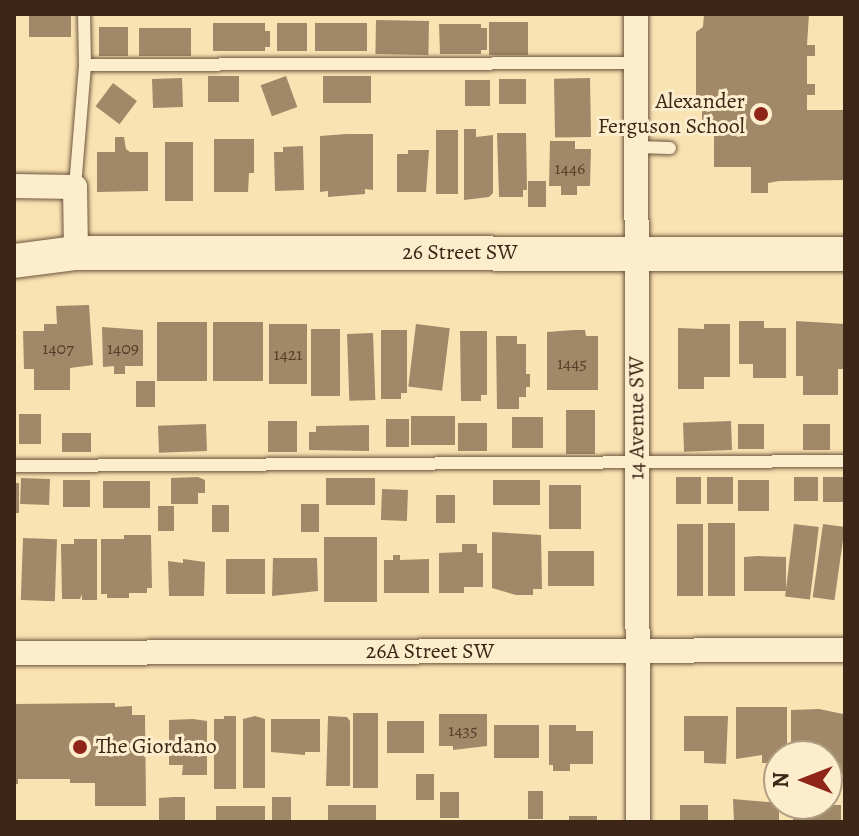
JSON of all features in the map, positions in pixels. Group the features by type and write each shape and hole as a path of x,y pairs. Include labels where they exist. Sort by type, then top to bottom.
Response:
{"street":[{"name":"14 Avenue SW","path":"636,14 638,822"},
{"path":"14,186 75,187 76,253"},
{"name":"26 Street SW","path":"14,243 76,253"},
{"name":"26 Street SW","path":"14,261 76,253 845,254"},
{"name":"26A Street SW","path":"14,653 845,650"}],"lane":[{"path":"75,187 79,175 85,65 84,14"},
{"path":"85,65 636,63"},
{"path":"637,147 670,148"},
{"path":"14,466 845,461"}],"building":[{"path":"29,14 71,14 71,37 29,37"},
{"path":"704,14 809,14 807,45 815,45 815,56 807,56 807,84 815,84 815,95 807,95 807,110 845,110 845,180 779,181 768,183 768,193 751,193 751,167 714,167 714,133 702,133 702,107 696,107 696,32 703,27"},
{"path":"376,20 429,21 428,55 375,54"},
{"path":"489,22 528,22 528,55 489,55"},
{"path":"213,23 265,23 265,31 270,31 270,47 265,47 265,51 213,51"},
{"path":"277,23 307,23 307,51 277,51"},
{"path":"315,23 367,23 367,51 315,51"},
{"path":"439,24 481,24 481,28 487,28 487,50 481,50 481,54 440,54"},
{"path":"99,27 128,27 128,56 99,56"},
{"path":"139,28 191,28 191,56 139,56"},
{"path":"208,76 239,76 239,102 208,102"},
{"path":"286,76 297,107 272,116 261,85"},
{"path":"323,76 371,76 371,103 323,103"},
{"path":"182,78 183,107 153,108 152,79"},
{"path":"590,78 591,137 555,138 554,79"},
{"path":"499,79 526,79 526,104 499,104"},
{"path":"465,80 490,80 490,106 465,106"},
{"path":"113,83 137,101 120,124 96,106"},
{"path":"464,129 476,129 476,137 493,135 493,193 489,197 464,200"},
{"path":"436,130 458,130 458,194 436,194"},
{"path":"497,133 526,133 527,190 523,190 523,197 499,197"},
{"path":"373,134 373,190 365,189 365,194 328,197 328,191 320,192 320,136"},
{"path":"115,137 124,137 126,149 130,152 148,152 148,191 97,192 97,152 115,152"},
{"path":"214,139 254,139 254,173 249,173 248,192 214,192"},
{"path":"550,141 575,141 575,149 591,149 590,186 577,186 577,195 561,195 561,186 549,186"},
{"path":"165,142 193,142 193,201 165,201"},
{"path":"303,146 304,190 275,191 274,152 283,152 283,147"},
{"path":"408,150 429,150 426,192 397,192 397,154 408,154"},
{"path":"528,181 546,181 546,207 528,207"},
{"path":"89,305 93,365 70,368 70,390 34,390 34,369 24,369 23,331 44,331 44,324 57,324 56,306"},
{"path":"739,321 764,321 764,328 786,328 786,378 753,378 753,364 739,364"},
{"path":"796,321 845,324 845,369 838,369 838,395 803,395 803,376 796,376"},
{"path":"157,322 207,322 207,381 157,381"},
{"path":"213,322 263,322 263,381 213,381"},
{"path":"269,324 307,324 307,384 269,384"},
{"path":"416,324 450,328 442,391 408,387"},
{"path":"704,324 730,324 730,377 704,377 704,389 678,389 678,328 704,329"},
{"path":"102,327 143,330 143,366 125,366 125,374 114,374 114,366 103,367"},
{"path":"311,329 340,329 340,396 311,396"},
{"path":"381,330 407,330 407,393 401,393 401,399 381,399"},
{"path":"585,330 586,336 598,336 598,390 547,390 547,332"},
{"path":"460,331 487,331 487,395 481,395 481,401 461,401"},
{"path":"373,333 375,400 349,401 347,334"},
{"path":"496,336 517,336 517,344 526,344 526,374 530,374 530,387 526,387 526,397 519,397 519,409 497,409"},
{"path":"136,381 155,381 155,407 136,407"},
{"path":"566,410 595,410 595,454 566,454"},
{"path":"19,414 41,414 41,444 19,444"},
{"path":"411,416 455,416 455,445 411,445"},
{"path":"512,417 543,417 543,448 512,448"},
{"path":"386,419 409,419 409,447 386,447"},
{"path":"268,421 297,421 297,452 268,452"},
{"path":"731,421 732,450 684,452 683,423"},
{"path":"458,423 487,423 487,451 458,451"},
{"path":"206,424 207,451 159,453 158,426"},
{"path":"738,424 764,424 764,449 738,449"},
{"path":"803,424 830,424 830,450 803,450"},
{"path":"369,425 369,451 309,450 309,432 316,432 316,426"},
{"path":"62,433 91,433 91,452 62,452"},
{"path":"198,477 205,480 205,493 198,493 198,504 171,504 171,478"},
{"path":"676,477 701,477 701,504 676,504"},
{"path":"707,477 733,477 733,504 707,504"},
{"path":"794,477 818,477 818,501 794,501"},
{"path":"823,477 845,477 845,502 823,502"},
{"path":"21,478 50,479 49,505 20,504"},
{"path":"326,478 375,478 375,505 326,505"},
{"path":"63,480 90,480 90,507 63,507"},
{"path":"493,480 540,480 540,505 493,505"},
{"path":"738,480 769,480 769,511 738,511"},
{"path":"103,481 150,481 150,508 103,508"},
{"path":"14,483 19,483 19,513 14,513"},
{"path":"549,485 581,485 581,529 549,529"},
{"path":"382,489 408,490 407,521 381,520"},
{"path":"436,495 455,495 455,523 436,523"},
{"path":"301,504 319,504 319,532 301,532"},
{"path":"212,505 229,505 229,532 212,532"},
{"path":"158,506 174,506 174,531 158,531"},
{"path":"708,523 735,523 735,596 708,596"},
{"path":"677,524 703,524 703,596 677,596"},
{"path":"794,524 819,527 810,600 785,596"},
{"path":"823,524 845,527 834,600 813,597"},
{"path":"492,532 541,535 542,589 533,589 533,595 516,595 492,588"},
{"path":"124,535 151,535 152,588 147,588 147,593 129,593 129,598 107,598 107,594 101,594 101,539 124,539"},
{"path":"324,537 377,537 377,602 324,602"},
{"path":"23,538 57,539 55,601 21,600"},
{"path":"74,539 97,539 97,600 82,600 82,594 80,599 62,599 61,544 74,544"},
{"path":"462,544 477,544 477,553 483,553 483,587 464,587 464,593 439,593 439,553 462,552"},
{"path":"548,551 594,551 594,586 548,586"},
{"path":"393,555 400,555 400,560 429,559 429,593 384,593 384,560 393,560"},
{"path":"744,557 786,557 786,591 744,591"},
{"path":"273,558 317,558 318,591 272,596"},
{"path":"183,559 205,562 204,596 169,596 168,561 183,563"},
{"path":"226,559 265,559 265,594 226,594"},
{"name":"The Giordano","path":"115,703 115,707 132,706 132,715 145,715 146,806 95,806 95,783 70,783 70,779 18,779 18,784 14,784 14,704"},
{"path":"736,707 787,707 787,740 763,740 763,763 762,755 736,759"},
{"path":"819,709 843,714 843,740 791,740 791,710"},
{"path":"353,713 378,713 378,788 353,788"},
{"path":"439,714 487,714 487,746 453,750 453,746 439,746"},
{"path":"224,716 236,716 236,789 214,789 214,719 224,719"},
{"path":"255,716 265,719 265,788 243,788 243,719"},
{"path":"328,716 347,717 350,721 350,786 326,786"},
{"path":"684,716 728,716 726,764 704,763 704,751 684,751"},
{"path":"271,719 320,719 320,752 305,752 305,755 271,752"},
{"path":"169,720 207,721 207,775 182,775 183,765 169,765"},
{"path":"387,721 424,721 424,753 387,753"},
{"path":"494,725 539,725 539,758 494,758"},
{"path":"549,725 576,725 576,731 593,731 593,764 570,764 570,771 553,771 553,765 549,765"},
{"path":"416,774 434,774 434,800 416,800"},
{"path":"528,791 543,791 543,819 528,819"},
{"path":"440,792 459,792 459,818 440,818"},
{"path":"185,797 185,821 159,822 159,798"},
{"path":"272,797 291,797 291,822 272,822"},
{"path":"733,799 763,802 763,820 779,820 779,822 734,822"},
{"path":"328,805 376,805 376,822 328,822"},
{"path":"680,805 708,805 708,822 680,822"},
{"path":"216,806 265,806 265,822 216,822"},
{"path":"569,816 597,816 597,822 569,822"},
{"path":"793,820 841,820 841,822"}],"place":[{"name":"Alexander Ferguson School","path":"761,114"},
{"name":"The Giordano","path":"80,747"}]}
